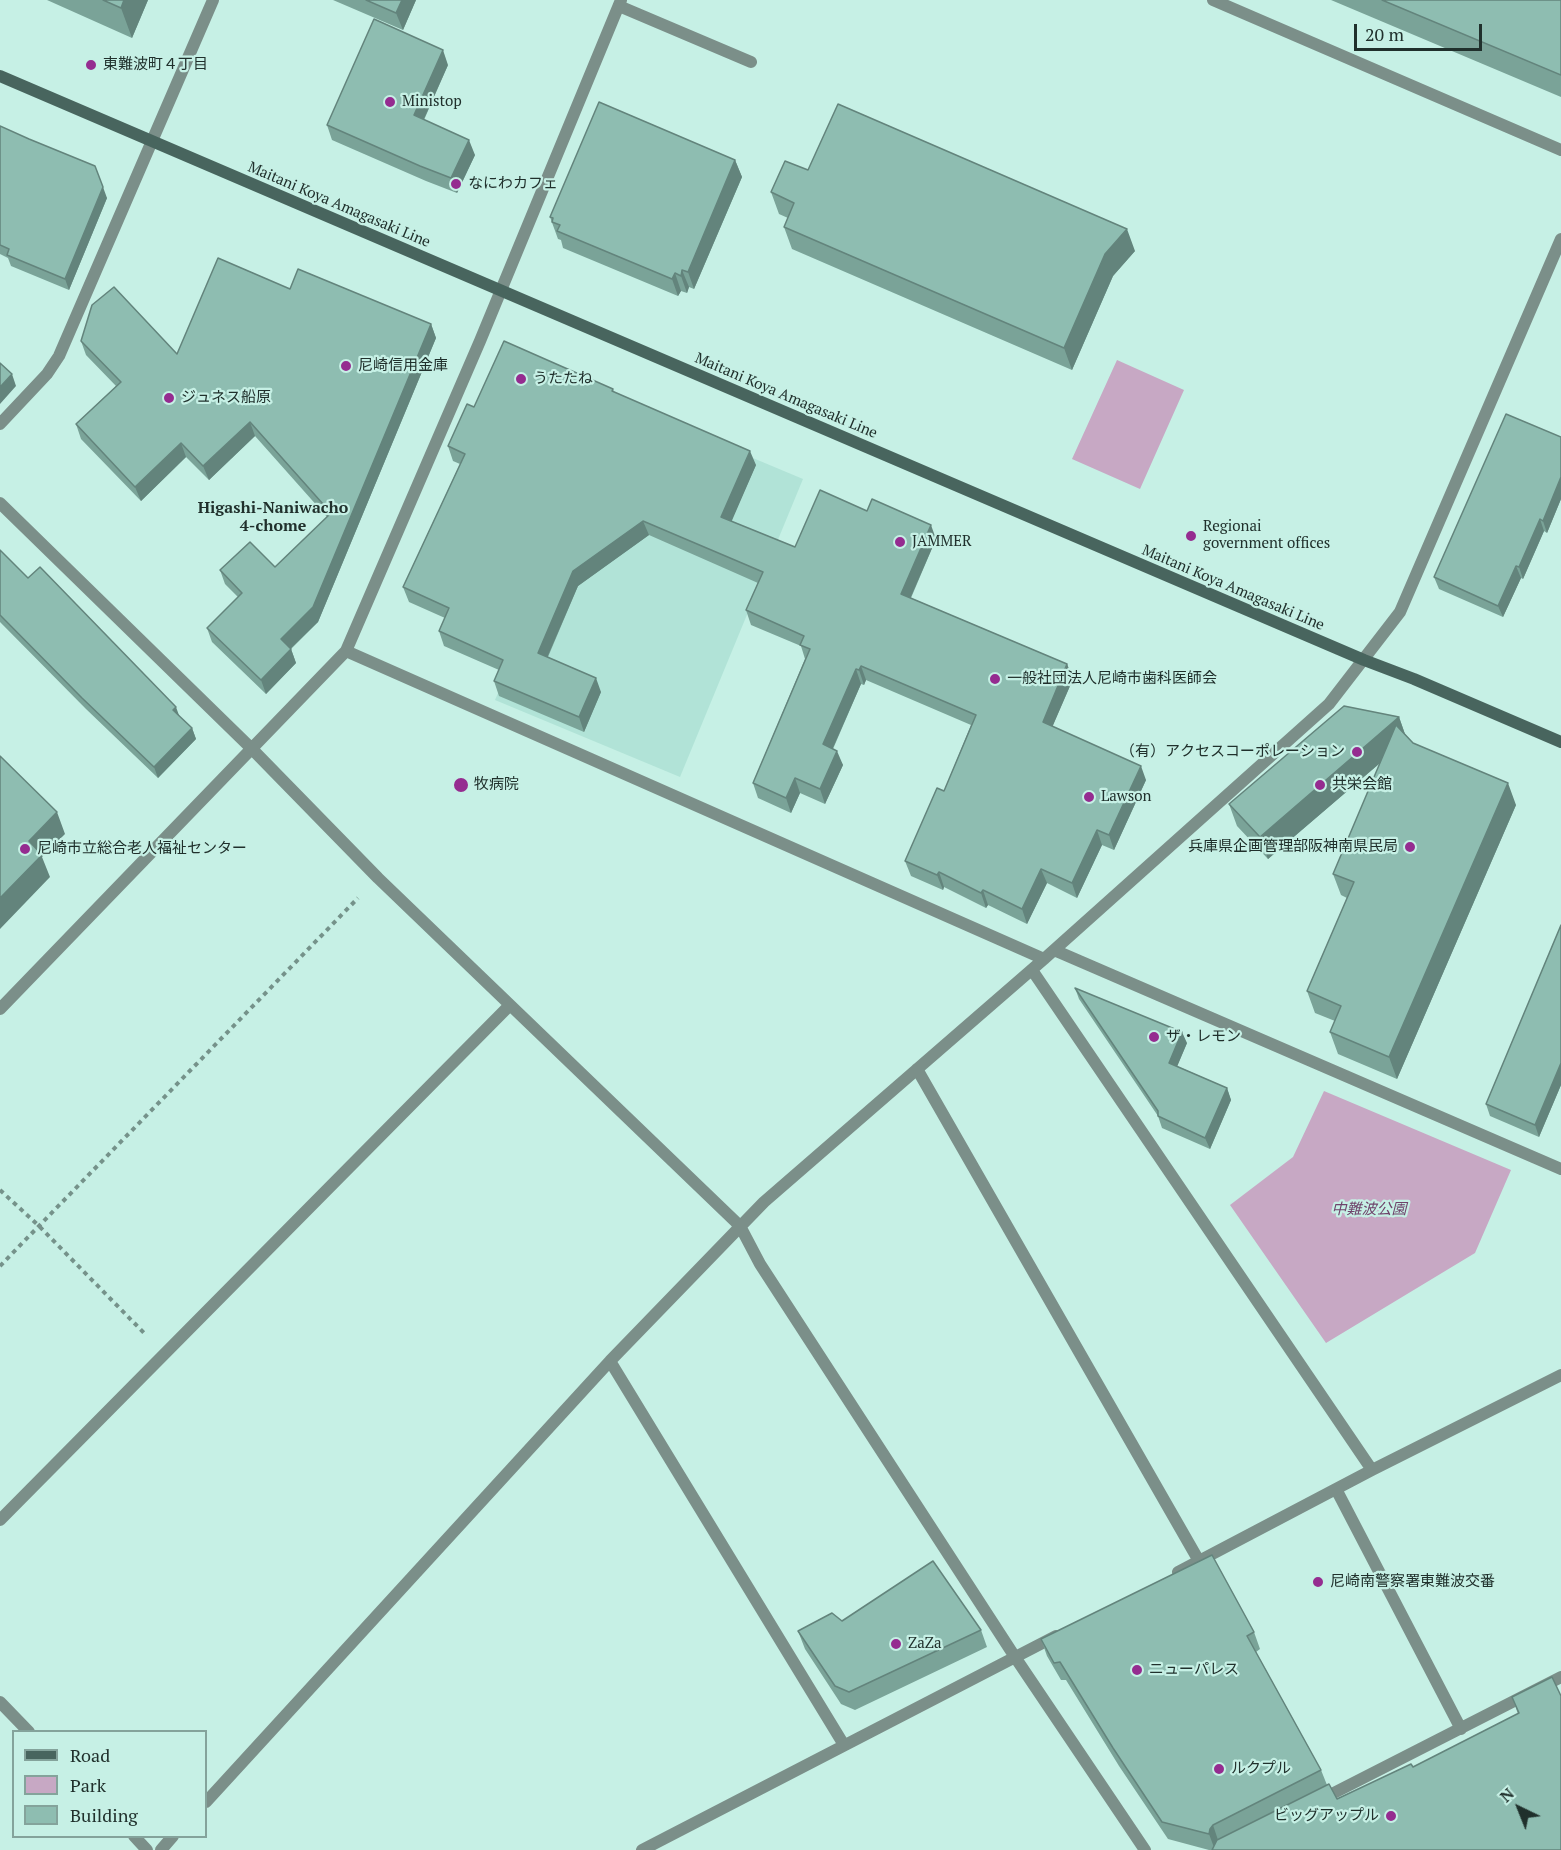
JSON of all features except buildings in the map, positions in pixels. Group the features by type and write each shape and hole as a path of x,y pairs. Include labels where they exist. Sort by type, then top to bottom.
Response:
{"main road":[{"name":"Maitani Koya Amagasaki Line","path":"0,76 1364,660 1561,742"}],"street":[{"path":"0,424 47,374 59,356 213,0"},
{"path":"1214,0 1561,150"},
{"path":"0,1009 346,651 502,290 620,3 751,62"},
{"path":"207,1801 610,1361 764,1202 1032,970 1329,704 1400,612 1561,239"},
{"path":"0,503 252,749 378,878 509,1006 740,1226 767,1274 1015,1658 1145,1850"},
{"path":"346,651 1049,954 1561,1169"},
{"path":"1032,970 1372,1470"},
{"path":"0,1520 509,1006"},
{"path":"917,1069 1199,1561"},
{"path":"610,1361 844,1745"},
{"path":"1168,1577 1372,1470 1561,1375"},
{"path":"1336,1489 1461,1729"},
{"path":"642,1850 1066,1630"},
{"path":"1306,1808 1561,1677"},
{"path":"0,1702 28,1730"},
{"path":"136,1838 147,1850"},
{"path":"161,1850 171,1838"}],"path":[{"path":"0,1266 378,878"},
{"path":"0,1190 39,1226 147,1336"}],"shaded area":[{"path":"624,404 803,479 680,777 495,700"}],"green space":[{"path":"1117,360 1184,390 1140,489 1072,459"},
{"name":"中難波公園","path":"1324,1091 1511,1170 1475,1253 1326,1343 1230,1205 1293,1157"}],"place":[{"name":"東難波町４丁目","path":"91,65"},
{"name":"Ministop","path":"390,102"},
{"name":"なにわカフェ","path":"456,184"},
{"name":"尼崎信用金庫","path":"346,366"},
{"name":"うたたね","path":"521,379"},
{"name":"ジュネス船原","path":"169,398"},
{"name":"Regionai government offices","path":"1191,536"},
{"name":"JAMMER","path":"900,542"},
{"name":"一般社団法人尼崎市歯科医師会","path":"995,679"},
{"name":"（有）アクセスコーポレーション","path":"1357,752"},
{"name":"牧病院","path":"461,785"},
{"name":"共栄会館","path":"1320,785"},
{"name":"Lawson","path":"1089,797"},
{"name":"兵庫県企画管理部阪神南県民局","path":"1410,847"},
{"name":"尼崎市立総合老人福祉センター","path":"25,849"},
{"name":"ザ・レモン","path":"1154,1037"},
{"name":"尼崎南警察署東難波交番","path":"1318,1582"},
{"name":"ZaZa","path":"896,1644"},
{"name":"ニューパレス","path":"1137,1670"},
{"name":"ルクプル","path":"1219,1769"},
{"name":"ビッグアップル","path":"1391,1816"}],"district":[{"name":"Higashi-Naniwacho 4-chome","path":"273,517"}]}
